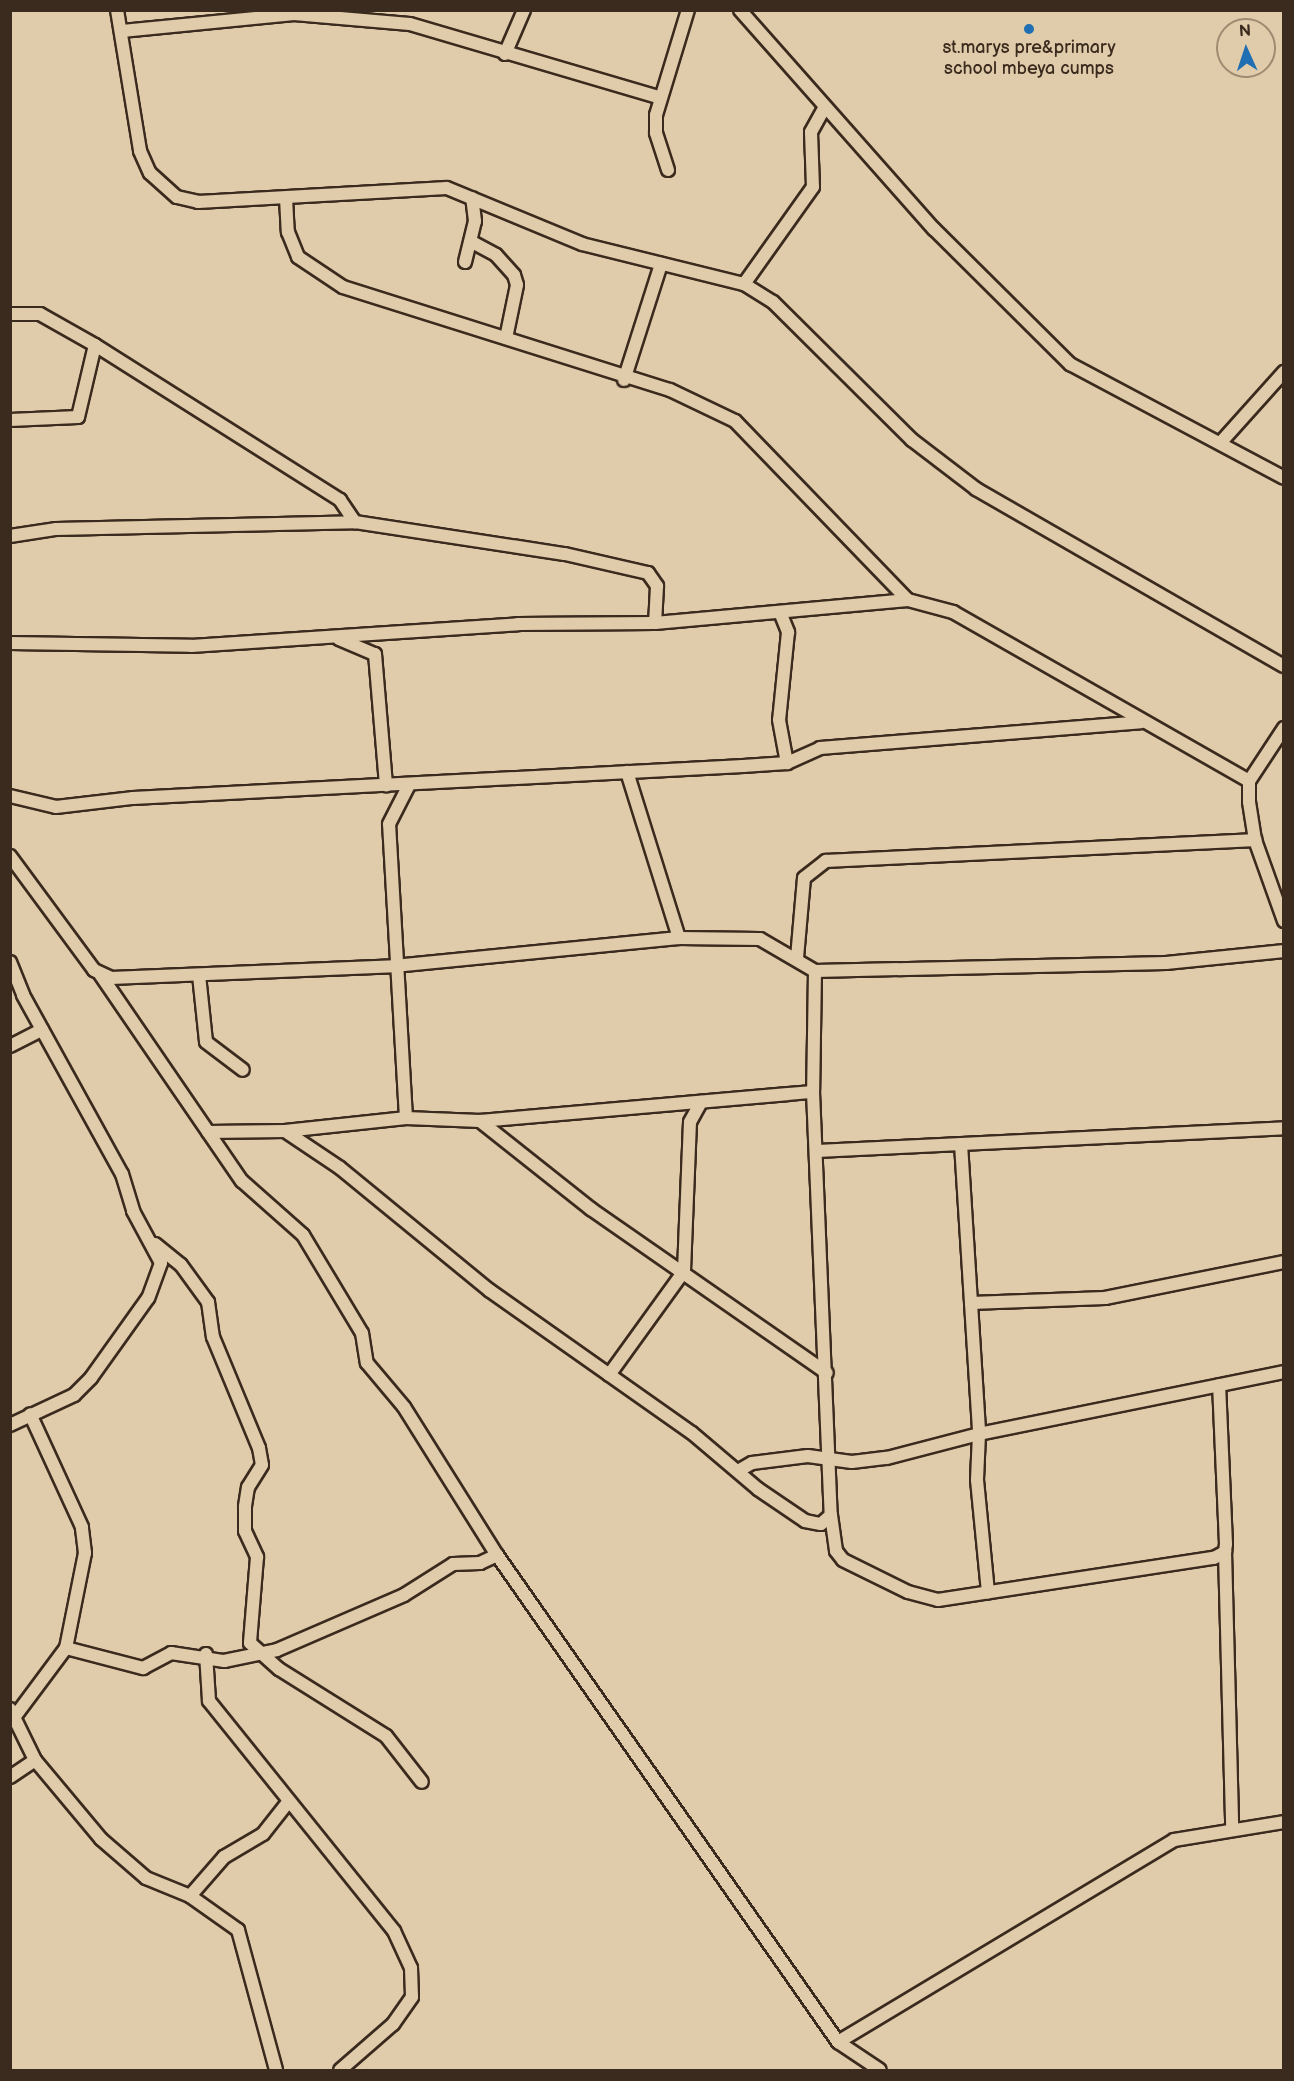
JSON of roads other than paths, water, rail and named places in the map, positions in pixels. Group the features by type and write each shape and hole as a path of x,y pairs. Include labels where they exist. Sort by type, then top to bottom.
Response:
{"street":[{"path":"117,10 140,151 160,185 198,202 447,188 582,244 744,284 773,302 912,440 976,489 1284,666"},
{"path":"505,54 525,10"},
{"path":"668,170 656,133 658,97 688,10"},
{"path":"741,10 824,109 949,245 1070,364 1142,407 1222,441 1284,478"},
{"path":"122,31 294,12 355,15 410,24 505,54 658,97"},
{"path":"744,284 813,187 811,132 824,109"},
{"path":"286,198 291,243 307,267 343,287 506,338 624,380 669,390 735,421 837,531 868,552 908,600"},
{"path":"465,262 472,242 472,198"},
{"path":"472,242 514,274 517,285 506,338"},
{"path":"624,380 661,264"},
{"path":"10,314 40,314 95,345 340,500 355,522"},
{"path":"10,420 78,417 95,345"},
{"path":"1222,441 1282,377"},
{"path":"10,536 56,529 355,522 565,554 648,573 657,586 655,623"},
{"path":"10,643 88,648 339,639 518,624 655,623 908,600 953,612 1249,782"},
{"path":"780,612 788,632 779,720 787,763"},
{"path":"339,639 375,654 386,786"},
{"path":"10,796 56,807 787,763 820,748 1141,722"},
{"path":"1284,728 1249,782 1255,840 1284,921"},
{"path":"627,772 679,938"},
{"path":"406,1118 394,966 389,824 409,785"},
{"path":"797,958 804,878 826,861 1255,840"},
{"path":"10,856 100,974 208,1132 254,1194 303,1235 362,1333 367,1363 404,1407 497,1555 837,2042 880,2070"},
{"path":"100,974 199,975 394,966 679,938 748,937 797,958 815,971 1166,963 1284,951"},
{"path":"10,962 42,1030 155,1244 160,1274 105,1361 74,1395 11,1424"},
{"path":"815,971 813,1092 818,1151 831,1515 836,1551 872,1577 938,1600 1191,1563 1225,1552"},
{"path":"199,975 206,1042 243,1070"},
{"path":"10,1046 42,1030"},
{"path":"208,1132 285,1131 406,1118 480,1121 813,1092"},
{"path":"609,1375 684,1271 690,1122 701,1102"},
{"path":"480,1121 591,1209 684,1271 827,1373"},
{"path":"818,1151 1284,1128"},
{"path":"285,1131 340,1168 489,1290 609,1375 805,1521 821,1524 831,1515"},
{"path":"962,1144 979,1434 977,1480 988,1592"},
{"path":"155,1244 181,1265 208,1302 213,1337 259,1448 262,1465 248,1487 245,1507 245,1531 257,1557 248,1634 258,1653 387,1736 422,1782"},
{"path":"971,1303 1105,1298 1284,1262"},
{"path":"738,1471 768,1460 886,1458 979,1434 1284,1372"},
{"path":"1219,1385 1232,1828"},
{"path":"30,1414 85,1535 78,1610 66,1648 12,1714 34,1760 116,1852 146,1878 189,1896 229,1919 246,1945 266,2050 276,2070"},
{"path":"66,1648 142,1668 171,1653 206,1654 224,1661 289,1646 311,1632 357,1617 453,1564 480,1563 497,1555"},
{"path":"206,1654 209,1701 394,1931 415,1984 393,2024 340,2070"},
{"path":"10,1777 34,1760"},
{"path":"189,1896 224,1857 263,1834 289,1801"},
{"path":"837,2042 1174,1840 1232,1828 1284,1822"}],"place":[{"name":"st.marys pre&primary school mbeya cumps","path":"1029,29"}]}
